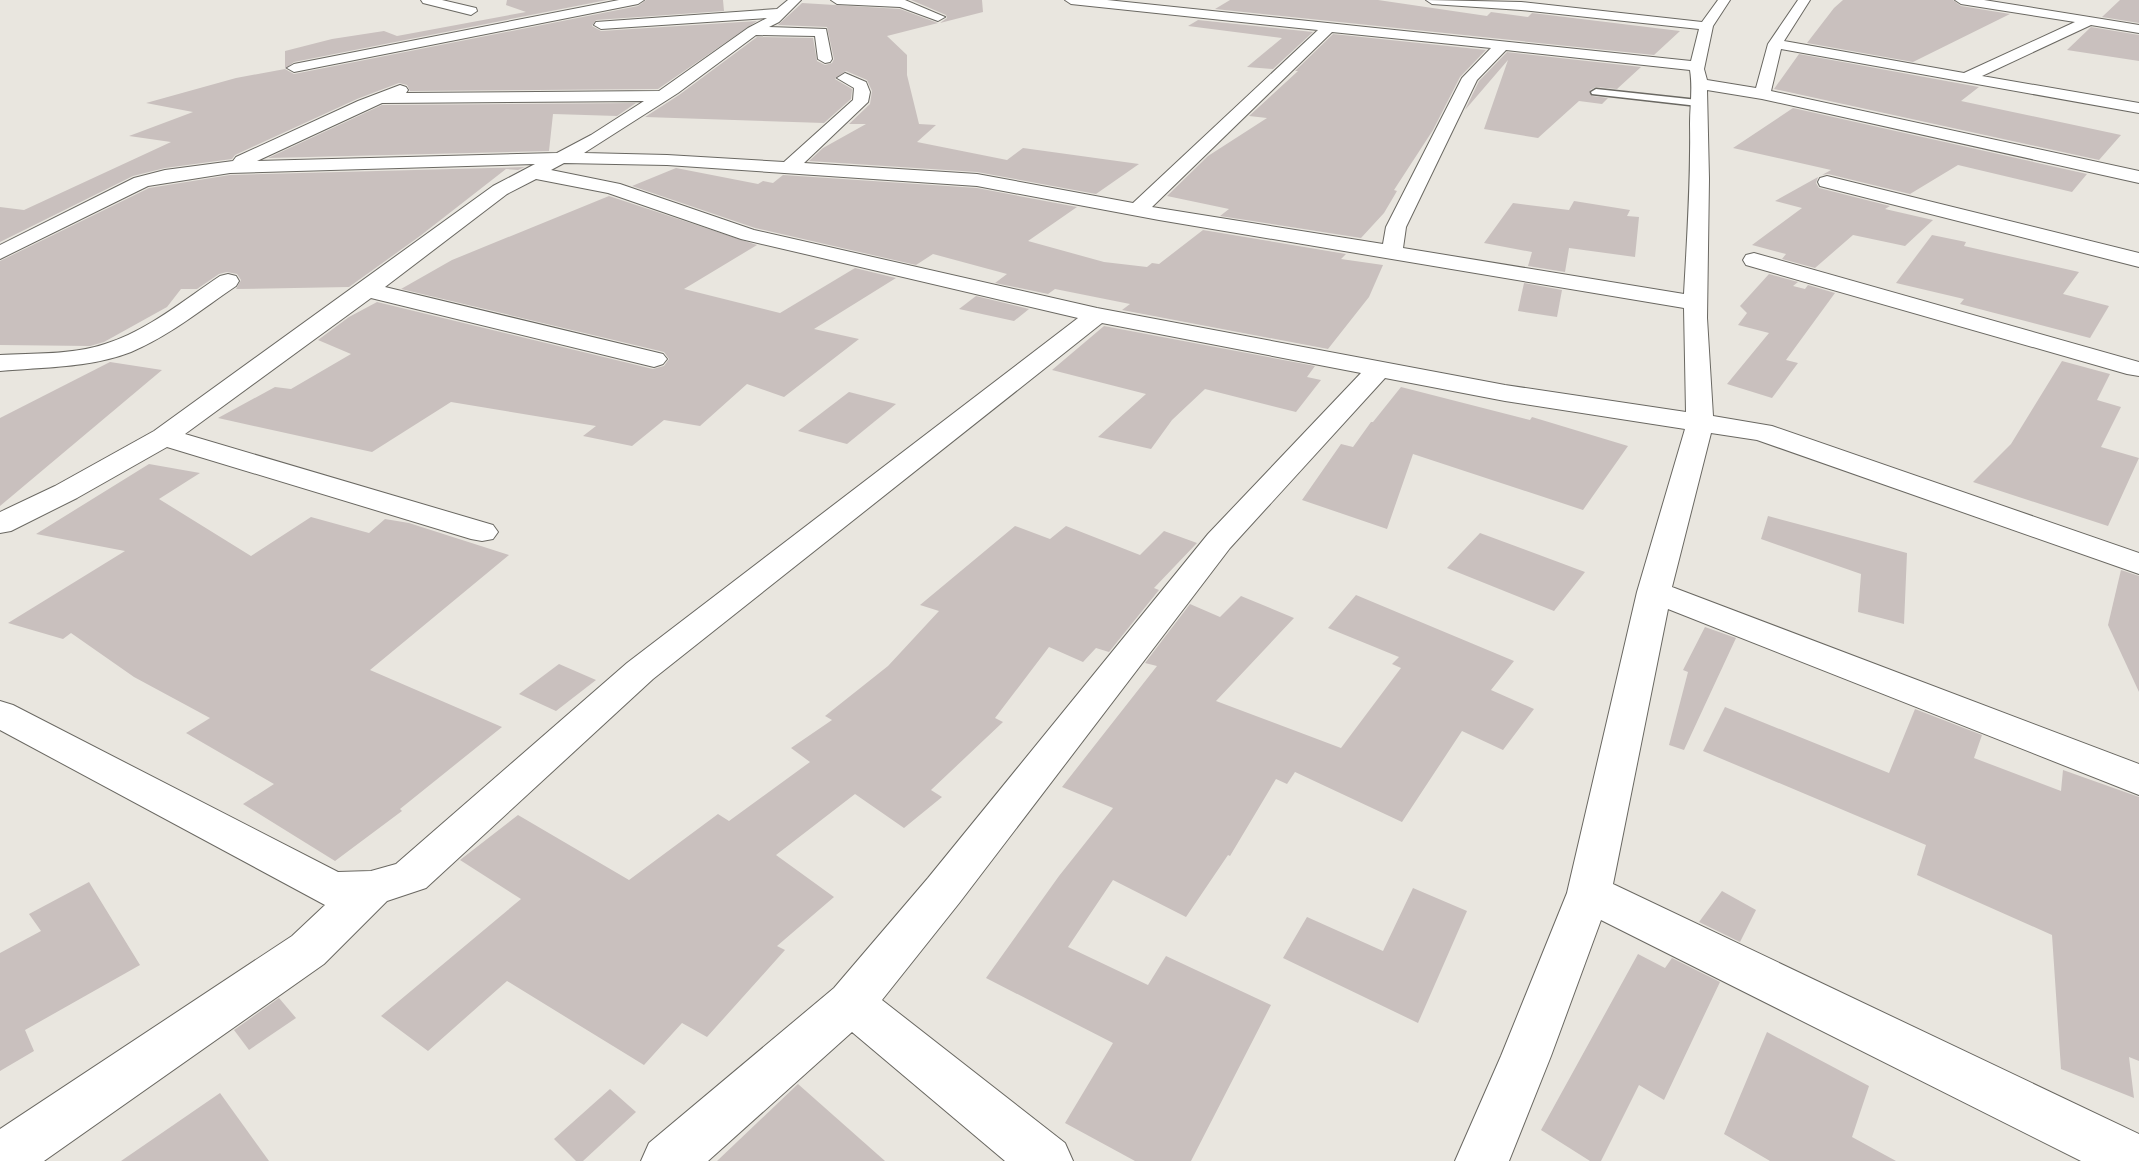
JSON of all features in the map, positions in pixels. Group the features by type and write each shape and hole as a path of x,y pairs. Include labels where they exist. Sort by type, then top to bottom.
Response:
{"street":[{"path":"427,0 476,10 436,17"},
{"path":"294,68 638,0"},
{"path":"837,0 902,3 938,17"},
{"path":"1071,0 1502,46 1699,85 1762,94 2139,177"},
{"path":"1432,0 1525,3 1706,26"},
{"path":"1482,1161 1526,1056 1589,893 1654,592 1700,424 1695,303 1700,179 1699,85 1706,26 1724,0"},
{"path":"1762,94 1775,44 1804,0"},
{"path":"1967,0 2139,29"},
{"path":"1208,15 1223,5"},
{"path":"519,30 788,7"},
{"path":"0,524 66,492 164,437 501,190 597,139 663,96 788,7"},
{"path":"1967,77 2089,21"},
{"path":"1138,210 1328,28"},
{"path":"753,31 821,32 825,59"},
{"path":"1775,44 2139,108"},
{"path":"1392,251 1396,227 1470,78 1502,46"},
{"path":"790,166 860,102 864,92 862,85 845,78"},
{"path":"230,167 379,98 424,81"},
{"path":"379,98 663,96"},
{"path":"0,253 141,182 165,176 230,167 563,158 667,159 790,166 1025,186 1138,210 1695,303"},
{"path":"533,172 613,188 748,235 1096,315 1505,393 1762,432 2139,564"},
{"path":"1827,182 2139,260"},
{"path":"1754,260 2138,367"},
{"path":"0,363 84,356 111,350 132,342 228,281"},
{"path":"367,290 654,359"},
{"path":"0,714 333,890 371,889 411,876 640,672 1096,315"},
{"path":"668,1161 851,1003 944,890 1219,541 1379,369"},
{"path":"164,437 482,532"},
{"path":"1654,592 2139,780"},
{"path":"0,1160 308,950 371,889"},
{"path":"1589,893 2137,1161"},
{"path":"851,1003 1046,1161"}],"lane":[{"path":"1596,92 1699,85"}],"building":[{"path":"507,0 607,0 294,62 285,69 285,51 332,39 384,31 397,36 526,12 506,5"},
{"path":"646,0 723,0 724,11 596,20 592,26 601,31 757,21 658,89 410,91 407,85 399,83 357,99 235,155 232,159 165,168 133,176 0,242 0,207 24,210 171,142 129,136 193,112 146,103 236,78 285,69 294,74 638,6"},
{"path":"911,0 982,0 983,12 940,23 947,18 946,15"},
{"path":"1230,0 1378,0 1487,16 1491,12 1528,17 1532,13 1680,31 1654,55 1215,9"},
{"path":"1843,0 1953,0 1961,6 2010,14 1913,62 1807,43"},
{"path":"2120,0 2139,0 2139,23 2102,17"},
{"path":"802,3 900,9 938,23 887,36 907,55 907,75 919,124 936,125 917,142 1007,160 1023,148 1139,164 1096,194 977,172 809,161 823,148 866,124 849,124 870,104 872,91 867,80 846,71 835,79 852,89 851,99 824,123 645,117 679,95 757,37 813,38 817,61 825,65 832,63 834,59 827,27 778,25"},
{"path":"1198,20 1313,32 1273,69 1247,67 1282,38 1188,26"},
{"path":"2091,27 2139,35 2139,61 2067,50"},
{"path":"1333,34 1486,50 1460,77 1433,130 1394,190 1397,191 1384,213 1361,238 1220,216 1229,209 1167,196 1208,156 1267,118 1249,116 1298,71 1295,71"},
{"path":"1507,52 1641,67 1617,89 1596,87 1590,90 1592,96 1608,98 1602,104 1579,101 1538,138 1484,129 1508,60 1465,110 1479,81"},
{"path":"1799,54 1979,87 1961,101 2121,135 2099,160 1774,89"},
{"path":"636,103 617,116 553,114 549,151 268,158 382,105"},
{"path":"1793,108 2087,174 2072,192 1958,165 1910,194 1828,174 1822,175 1831,170 1733,148"},
{"path":"525,167 518,170 506,169 420,236 349,287 236,289 241,280 237,274 227,272 219,274 197,289 181,289 167,307 104,342 90,346 0,345 0,261 149,188 230,175"},
{"path":"676,168 758,184 763,181 773,183 783,175 977,188 1077,207 1028,241 1104,262 1147,267 1152,263 1159,264 1203,230 1346,254 1341,259 1383,265 1369,297 1328,349 1122,310 1130,304 1055,289 1048,294 995,283 1007,274 933,254 916,265 755,228 632,186"},
{"path":"1818,177 1816,183 1819,188 1890,206 1885,209 1933,220 1905,246 1853,235 1815,268 1782,259 1786,254 1752,245 1802,208 1775,201"},
{"path":"609,196 757,245 684,289 780,313 855,268 896,278 814,329 859,339 784,397 747,384 700,426 664,420 632,446 583,436 596,426 451,402 372,452 218,418 275,387 291,389 351,354 318,340 349,317 377,302 653,369 664,366 669,359 664,352 401,289 452,260"},
{"path":"1574,201 1630,210 1627,216 1639,217 1635,257 1569,248 1565,272 1528,266 1532,252 1484,243 1513,203 1569,210"},
{"path":"1932,235 1966,242 1964,246 2079,272 2063,294 2109,306 2090,338 1960,304 1964,299 1896,283"},
{"path":"1769,274 1798,282 1793,286 1805,289 1808,285 1835,293 1786,360 1798,363 1772,398 1727,384 1769,333 1738,325 1747,313 1740,306"},
{"path":"1524,283 1562,290 1557,317 1518,311"},
{"path":"976,296 1029,309 1014,321 959,309"},
{"path":"1104,326 1315,366 1307,377 1321,380 1296,412 1205,389 1172,420 1151,449 1098,437 1146,394 1052,370"},
{"path":"2062,361 2110,374 2097,400 2121,407 2101,447 2139,458 2108,526 1973,482 2011,444"},
{"path":"110,362 162,370 0,506 0,418"},
{"path":"1401,387 1530,420 1532,417 1628,446 1583,510 1413,454 1387,529 1302,500 1341,444 1353,447"},
{"path":"849,392 896,404 847,444 798,431"},
{"path":"149,464 200,473 159,499 251,556 311,517 369,533 385,519 409,523 509,555 370,670 502,727 400,809 402,811 335,861 243,804 274,784 186,733 210,718 134,677 71,633 63,639 8,623 125,551 36,534"},
{"path":"1768,516 1907,553 1904,624 1858,612 1861,574 1761,539"},
{"path":"1015,526 1050,539 1066,526 1140,555 1164,531 1197,543 1154,588 1159,590 1109,652 1096,648 1083,662 1049,647 995,718 1003,722 931,790 942,797 904,828 855,794 776,855 834,897 777,946 785,950 707,1037 682,1023 644,1065 507,981 428,1051 381,1016 521,899 460,860 518,815 629,880 718,814 729,821 810,762 791,748 832,720 825,716 888,666 939,611 920,605"},
{"path":"1480,533 1585,572 1554,611 1447,568"},
{"path":"2121,570 2139,576 2139,692 2108,625"},
{"path":"1356,595 1514,661 1491,690 1534,709 1503,750 1462,731 1402,822 1295,772 1287,784 1276,779 1230,856 1228,855 1186,917 1113,880 1068,947 1148,985 1166,956 1271,1005 1191,1161 1135,1161 1065,1123 1113,1043 986,978 1059,876 1113,808 1062,787 1157,666 1145,663 1190,604 1220,617 1241,596 1294,618 1216,701 1341,748 1401,668 1392,664 1399,657 1328,628"},
{"path":"1705,627 1736,638 1684,750 1669,745 1688,672 1683,670"},
{"path":"559,664 596,680 556,711 519,694"},
{"path":"1725,707 1889,773 1915,709 1982,735 1974,758 2061,791 2063,770 2139,797 2139,1061 2129,1057 2134,1098 2061,1069 2052,935 1917,875 1926,845 1703,751"},
{"path":"89,882 140,965 25,1030 34,1051 0,1071 0,953 41,931 29,914"},
{"path":"1413,888 1467,911 1418,1023 1283,958 1307,917 1383,951"},
{"path":"1722,891 1756,910 1740,942 1699,922"},
{"path":"1638,954 1665,968 1672,958 1720,982 1664,1100 1639,1085 1601,1161 1590,1161 1541,1130"},
{"path":"279,998 296,1018 249,1050 234,1030"},
{"path":"1767,1032 1869,1086 1852,1137 1896,1161 1770,1161 1724,1134"},
{"path":"798,1084 885,1161 717,1161"},
{"path":"610,1089 636,1112 583,1161 576,1161 554,1139"},
{"path":"220,1093 269,1161 121,1161"}]}
